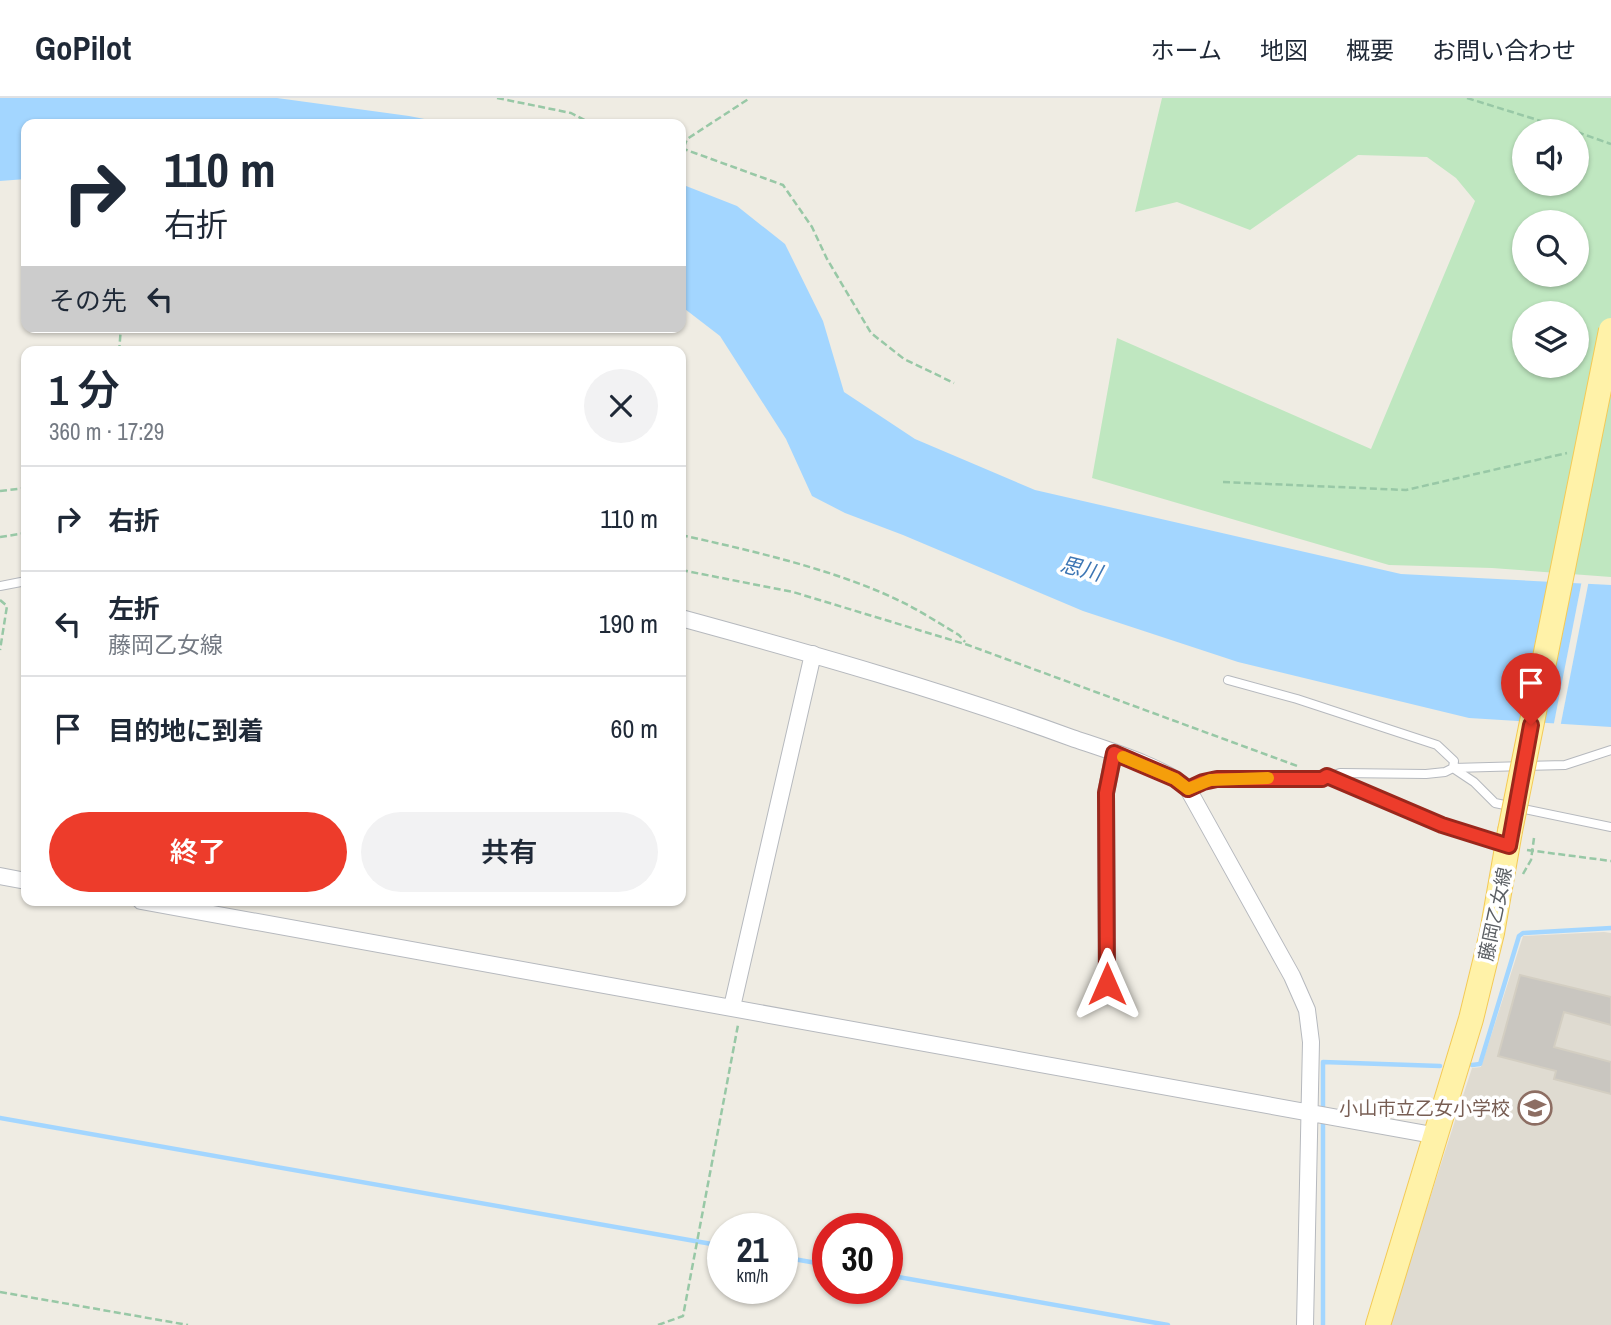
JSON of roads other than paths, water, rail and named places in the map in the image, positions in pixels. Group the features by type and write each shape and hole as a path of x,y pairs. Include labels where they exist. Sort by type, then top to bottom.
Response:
{"main road":[{"name":"藤岡乙女線","path":"1378,1325 1437,1136 1481,979 1611,330"}],"street":[{"path":"686,619 982,705 1114,753 1175,779 1188,789 1292,976 1307,1010 1311,1042 1305,1325"},
{"path":"736,1008 813,654"},
{"path":"1107,984 1106,793 1114,753"},
{"path":"0,876 21,880"},
{"path":"169,906 1308,1110 1437,1136"}],"lane":[{"path":"0,586 21,582"},
{"path":"1228,680 1297,699 1437,745 1454,761 1454,768"},
{"path":"1188,789 1217,779 1322,779 1340,773 1426,774 1446,772 1454,768 1565,765 1611,750"},
{"path":"1454,768 1474,782 1495,803 1611,827"},
{"path":"1327,776 1442,825 1509,838"}],"water":[{"path":"0,98 277,98 424,119 21,119 21,179 0,181"},
{"name":"思川","path":"686,186 737,206 785,244 823,321 844,392 915,439 1035,490 1401,574 1611,585 1611,727 1469,718 1238,662 1083,611 845,513 812,496 786,439 720,336 686,310"}],"waterway":[{"path":"1472,1065 1480,1064 1519,936 1523,933 1611,928"},
{"path":"1323,1325 1323,1062 1440,1066"},
{"path":"0,1118 707,1243"},
{"path":"798,1260 812,1262"},
{"path":"903,1278 1168,1325"}],"place":[{"name":"小山市立乙女小学校","path":"1535,1108"}]}
